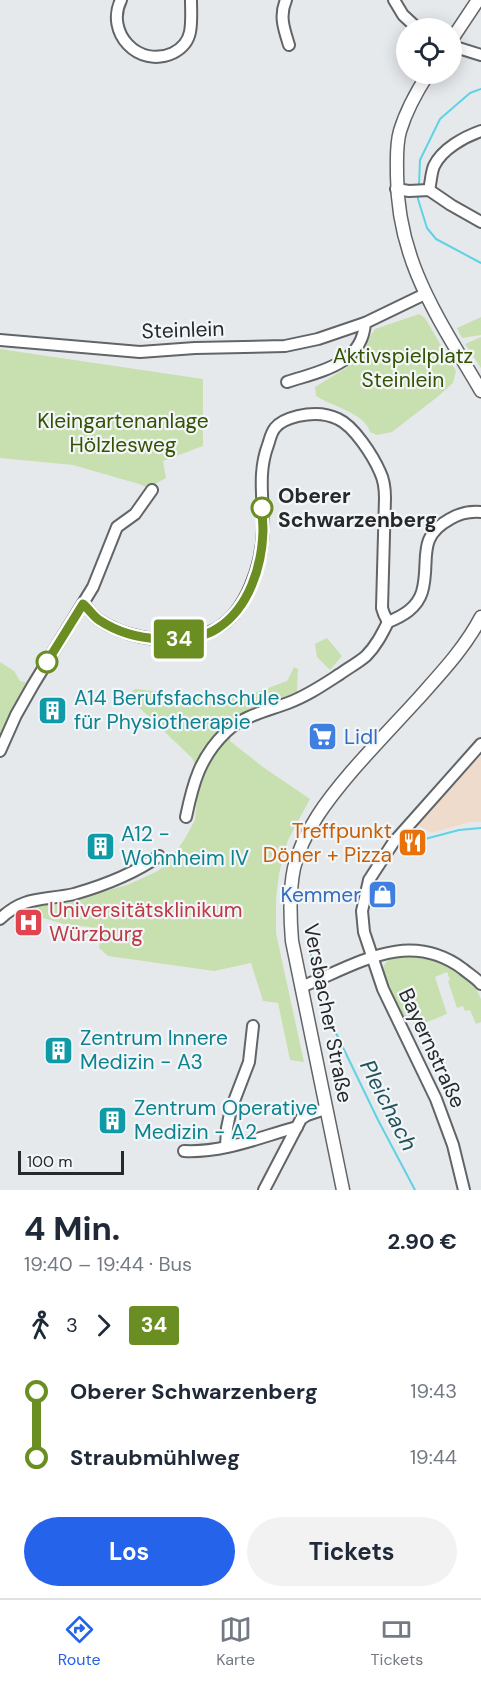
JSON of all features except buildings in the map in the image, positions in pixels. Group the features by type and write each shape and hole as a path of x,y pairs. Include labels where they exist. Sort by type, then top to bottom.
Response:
{"main road":[{"path":"462,24 478,0"},
{"path":"423,84 400,131 397,145 414,190 402,228 406,245 425,294 481,391"},
{"name":"Versbacher Straße","path":"343,1190 292,941 290,895 294,868 308,832 340,785 432,683 468,639 481,618"}],"street":[{"path":"121,0 118,5 117,20 128,46 147,57 156,58 179,50 187,41 190,33 191,0"},
{"path":"286,0 282,13 289,45"},
{"path":"394,0 405,18"},
{"path":"462,49 481,55"},
{"path":"481,131 460,141 445,152 414,190 451,205 481,222"},
{"name":"Steinlein","path":"0,340 140,352 285,346 318,339 365,323 425,294"},
{"path":"287,382 327,369 350,357 364,336 365,323"},
{"path":"83,604 99,620 132,635 176,640 201,636 218,628 233,614 249,593 260,556 263,533 261,471 272,434 278,424 289,418 317,414 330,415 341,420 350,428 381,473 386,498 382,608 388,622"},
{"path":"0,751 33,685 93,587 117,527 135,514 152,490"},
{"path":"186,817 193,783 202,762 228,730 239,722 313,692 366,656 377,644 388,622 414,607 422,593 426,547 433,531 455,516 473,511 481,512"},
{"name":"Bayernstraße","path":"464,1190 453,1145 436,1099 383,989 364,932 362,919 363,903 369,880 393,843 481,744"},
{"path":"0,919 20,903 83,891 145,866 159,856"},
{"path":"301,987 373,957 400,950 433,953 456,964 481,984"},
{"path":"226,1148 231,1109 249,1062 253,1026"},
{"path":"264,1190 301,1119 326,1109"},
{"path":"184,1150 202,1151 226,1148 297,1127"}],"shaded area":[{"path":"481,756 481,822 470,822 432,833 414,823"}],"green space":[{"name":"Aktivspielplatz Steinlein","path":"419,314 425,318 456,371 453,383 436,398 392,432 377,435 370,432 367,425 355,415 316,396 315,387 346,368 375,329"},
{"path":"481,317 481,335 462,338 457,328"},
{"path":"481,337 481,368 465,344"},
{"name":"Kleingartenanlage Hölzlesweg","path":"0,349 203,379 203,446 163,461 166,478 148,488 73,465 0,458"},
{"path":"327,638 342,656 330,670 317,657 315,644"},
{"path":"0,662 14,671 20,681 28,683 0,744"},
{"path":"294,667 298,669 297,692 236,718 230,741 310,799 288,840 279,874 276,898 276,933 304,1062 290,1060 278,1003 263,1001 251,963 214,971 108,956 99,948 99,934 96,930 35,916 34,907 76,899 127,885 158,871 171,858 195,820 202,779 192,758 126,695 135,689 213,697 257,692 287,681"},
{"path":"402,956 436,962 468,980 481,999 481,1022 476,1024 470,1010 465,1011 463,1006 457,1008 447,972 435,977 447,1014 415,1027 411,1019 404,1022 382,973 388,960"}],"waterway":[{"name":"Pleichach","path":"419,186 420,160 440,119 470,93 481,89"},
{"name":"Pleichach","path":"418,195 427,228 436,239 481,263"},
{"name":"Pleichach","path":"425,839 459,830 481,828"},
{"name":"Pleichach","path":"309,935 312,965"},
{"name":"Pleichach","path":"336,1033 415,1190"}],"bus line":[{"name":"34","path":"47,662 83,604 99,620 114,628 132,635 153,639 176,640 201,636 218,628 233,614 249,593 260,556 263,533 262,508"}],"place":[{"name":"Oberer Schwarzenberg","path":"262,508"},
{"name":"A14 Berufsfachschule für Physiotherapie","path":"53,710"},
{"name":"Lidl","path":"323,737"},
{"name":"Treffpunkt Döner + Pizza","path":"413,843"},
{"name":"A12 - Wohnheim IV","path":"100,846"},
{"name":"Kemmer","path":"382,895"},
{"name":"Universitätsklinikum Würzburg","path":"28,922"},
{"name":"Zentrum Innere Medizin - A3","path":"59,1050"},
{"name":"Zentrum Operative Medizin - A2","path":"113,1120"}]}
